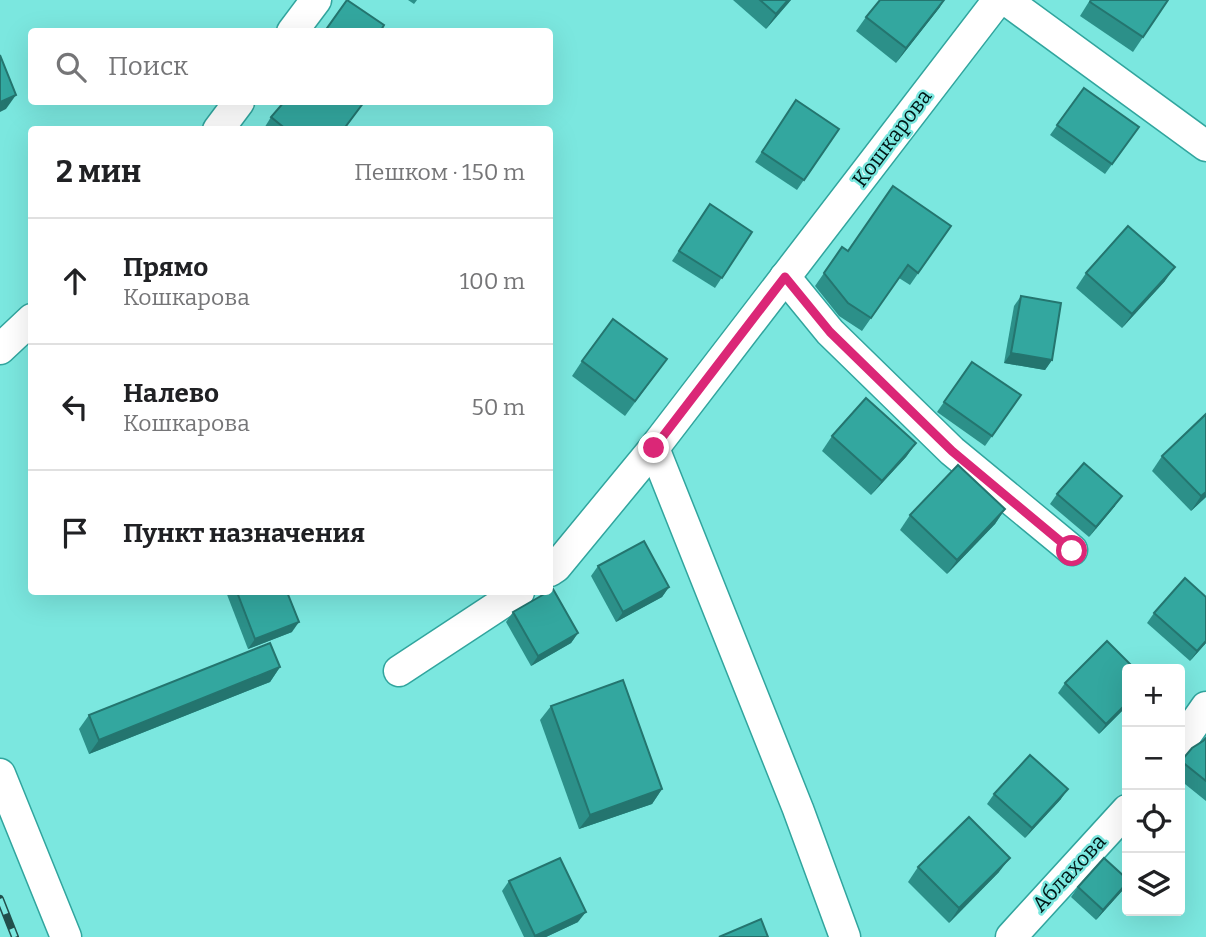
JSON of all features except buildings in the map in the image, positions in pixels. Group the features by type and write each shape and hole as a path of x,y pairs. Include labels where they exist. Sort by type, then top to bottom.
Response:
{"street":[{"path":"295,28 316,0"},
{"name":"Кошкарова","path":"553,569 654,448 998,0"},
{"path":"1006,0 1206,146"},
{"path":"221,126 237,105"},
{"path":"785,277 830,332 952,451 1072,551"},
{"path":"0,349 28,323"},
{"path":"654,448 798,809 845,937"},
{"path":"399,671 514,595"},
{"path":"1185,737 1206,707"},
{"path":"0,774 66,937"},
{"name":"Аблахова","path":"1011,937 1122,815"}],"railway":[{"path":"0,899 15,937"}],"route":[{"path":"654,448 785,277 830,332 952,451 1072,551"}]}
